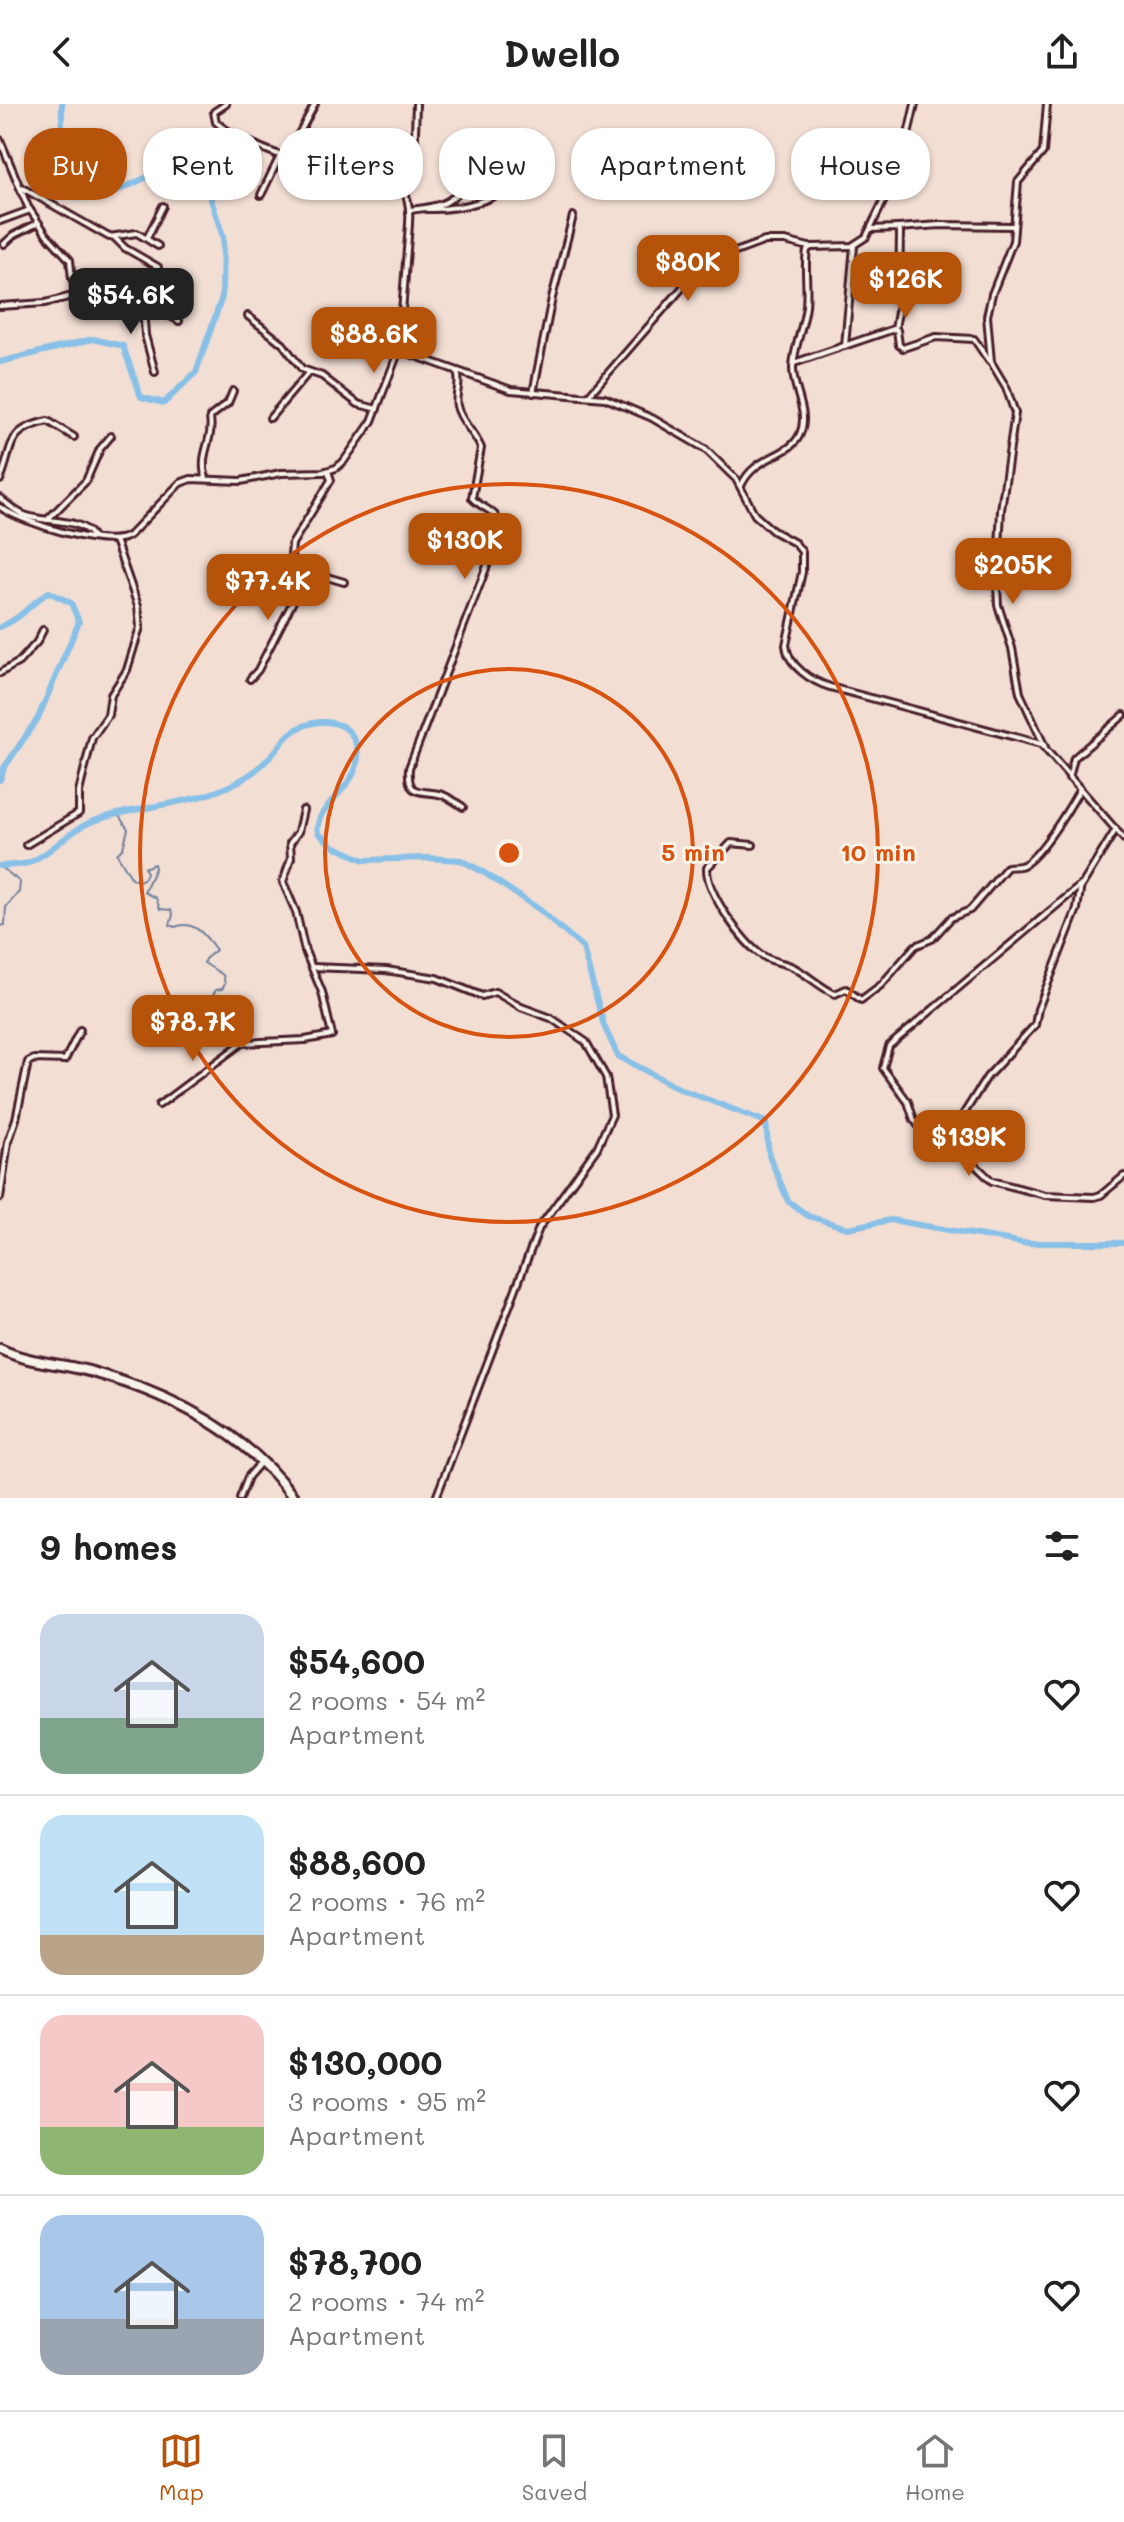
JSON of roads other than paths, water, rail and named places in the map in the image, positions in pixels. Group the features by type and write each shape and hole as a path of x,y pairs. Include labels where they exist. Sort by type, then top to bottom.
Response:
{"highway":[{"path":"0,1349 18,1357 101,1375 176,1404 217,1425 262,1460 294,1498"}],"street":[{"path":"224,128 216,122 214,112 226,104"},
{"path":"301,128 315,104"},
{"path":"415,128 416,104"},
{"path":"589,395 703,264 765,241 785,241 809,247 854,246 863,240 901,165 915,104"},
{"path":"995,369 990,359 988,306 1010,252 1018,182 1043,152 1047,104"},
{"path":"0,140 30,210 68,258 72,279 80,294"},
{"path":"0,165 10,164"},
{"path":"262,193 278,166"},
{"path":"18,186 109,237 131,233 147,238 158,246"},
{"path":"344,582 293,566 291,546 338,466 367,430 399,350 410,210 408,200"},
{"path":"425,208 451,200"},
{"path":"410,210 469,205 485,200"},
{"path":"147,238 163,206"},
{"path":"0,221 30,210"},
{"path":"533,393 552,298 573,216"},
{"path":"4,244 17,233 38,223"},
{"path":"871,229 940,225 1014,226"},
{"path":"898,228 899,306 895,329 899,345 903,348 936,337 974,339 1006,387 1015,413 1001,510 997,585 998,605 1012,648 1020,693 1045,747 1124,839"},
{"path":"115,238 125,248 158,267"},
{"path":"845,346 854,246"},
{"path":"736,479 746,475 766,458 790,448 800,434 803,414 794,363 805,315 805,261 809,247"},
{"path":"0,306 45,303 80,294 143,307 179,321"},
{"path":"143,307 145,335 155,372"},
{"path":"248,316 283,344 300,367 322,376 358,404 377,409"},
{"path":"794,363 895,329"},
{"path":"399,350 511,390 605,398 626,405 684,436 717,458 741,486 755,515 773,531 795,543 802,552 802,572 786,649 805,674 830,687 1027,739 1045,747"},
{"path":"270,418 309,372"},
{"path":"457,372 460,384 456,399 458,409 481,448 472,498 493,511 499,521 500,532 436,695 409,768 409,777 410,784 419,793 442,795 463,807"},
{"path":"206,479 202,463 212,428 210,417 228,403 233,391"},
{"path":"0,480 9,447 20,430 48,421 74,437"},
{"path":"47,520 85,484 100,449 111,436"},
{"path":"118,548 175,486 191,479 234,482 281,473 328,471 338,466"},
{"path":"328,471 331,478"},
{"path":"741,486 746,475"},
{"path":"0,498 25,516 77,526 90,532 93,537"},
{"path":"0,507 28,523 93,537 124,539"},
{"path":"26,845 79,813 79,792 92,738 108,715 111,695 127,670 138,635 140,612 115,540"},
{"path":"250,679 280,628 306,570"},
{"path":"0,673 19,662 38,641 43,630"},
{"path":"1058,765 1072,761 1124,715"},
{"path":"1027,739 1038,730"},
{"path":"1069,778 1072,761"},
{"path":"753,845 730,844 707,868 708,879 724,911 765,958 794,968 836,995 845,989 861,1000 881,985 919,943 932,939 950,919 970,910 1007,867 1022,866 1028,862 1055,831 1080,789"},
{"path":"159,1105 242,1043 305,1040 332,1035 296,912 283,882 291,858 290,843 298,832 303,810"},
{"path":"1116,829 1082,885 889,1046 884,1069 908,1102 915,1121 944,1145 972,1162 992,1181 1045,1195 1099,1195 1124,1176"},
{"path":"944,1145 987,1077 1035,1025 1039,1006 1077,909 1082,885"},
{"path":"313,967 386,970 437,978 482,996 495,992 551,1018 586,1042 606,1077 612,1115 597,1148 539,1228 436,1498"},
{"path":"0,1198 8,1142 28,1062 34,1059 65,1060 80,1030"},
{"path":"240,1498 248,1477 262,1460"}],"waterway":[{"path":"0,362 93,339 123,346 141,397 164,403 196,372 222,297 223,237 200,165 168,169 117,191 91,198 64,194 61,185 62,104"},
{"path":"0,627 49,592 71,603 79,622 38,718 4,768 0,780"},
{"path":"0,866 30,862 91,822 220,790 256,770 295,730 317,722 333,723 352,736 358,759 348,782 323,812 318,822 318,833 333,846 364,860 461,860 540,910 583,948 604,1026 618,1056 680,1089 766,1122 769,1155 788,1201 808,1216 847,1228 891,1220 1024,1243 1124,1243"},
{"path":"117,813 128,829 123,848 117,854 132,879 139,881 145,878 147,872 144,868 154,864 144,892 156,898 160,909 171,910 170,925 194,927 216,950 204,963 223,975 225,984 213,995 223,1007"},
{"path":"0,866 20,882 19,892 6,907 5,925 0,926"}]}
